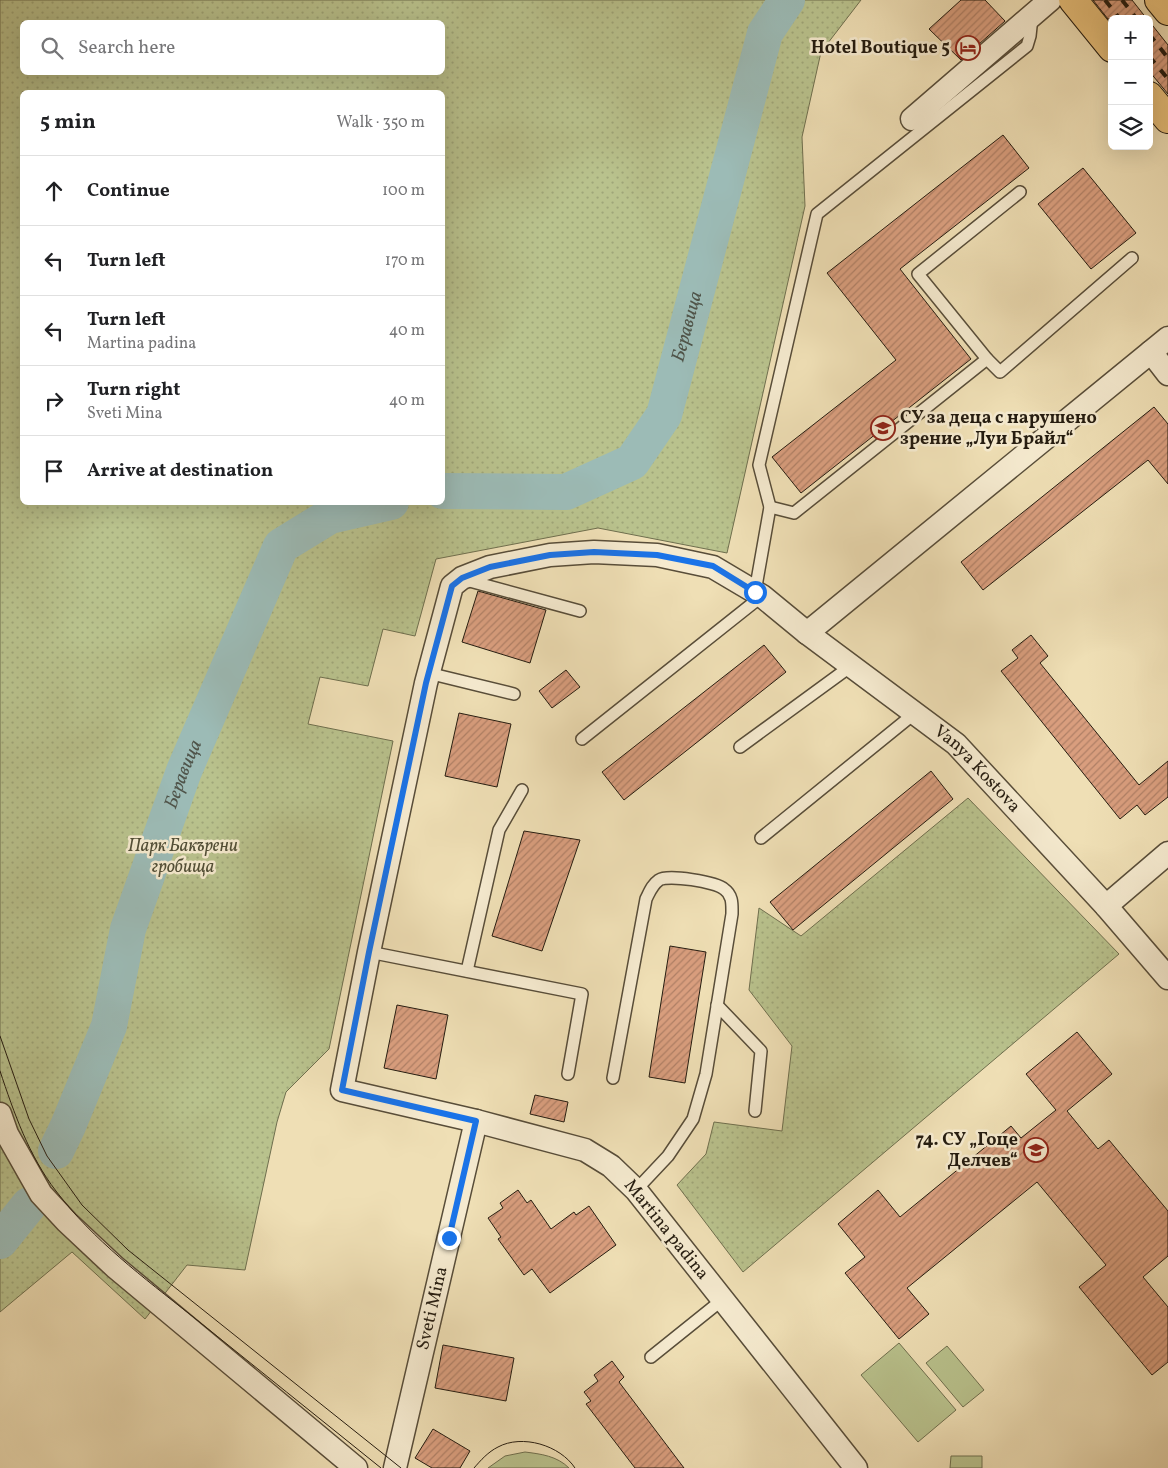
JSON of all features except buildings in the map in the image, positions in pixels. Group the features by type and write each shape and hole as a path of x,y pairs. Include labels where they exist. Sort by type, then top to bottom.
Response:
{"main road":[{"path":"1074,0 1108,43"},
{"path":"1159,0 1168,11"},
{"path":"1153,101 1168,119"}],"street":[{"path":"912,119 1050,0"},
{"path":"807,633 1168,338"},
{"path":"1151,352 1168,374"},
{"name":"Vanya Kostova","path":"462,578 490,567 550,555 594,552 648,554 713,566 759,594 807,633 956,744 1106,906 1168,978"},
{"path":"369,952 428,673 452,586 462,578"},
{"path":"1106,906 1168,853"},
{"name":"Martina padina","path":"369,952 342,1090 476,1121 585,1150 611,1166 636,1190 856,1468"},
{"path":"0,1114 7,1134 42,1194 67,1222 144,1292 356,1468"},
{"name":"Sveti Mina","path":"396,1468 476,1121"}],"lane":[{"path":"582,739 759,594 770,507 759,465 817,214 1027,46 1032,14"},
{"path":"1020,192 918,274 987,359 1000,372 1132,258"},
{"path":"770,507 794,513 987,359"},
{"path":"462,578 580,611"},
{"path":"740,747 851,666"},
{"path":"428,673 514,694"},
{"path":"761,838 915,713"},
{"path":"467,971 499,830 522,790"},
{"path":"613,1078 646,899 652,887 661,878 676,877 712,884 725,889 732,900 732,914 706,1074 693,1119 668,1156 636,1190"},
{"path":"369,952 582,994 568,1074"},
{"path":"717,1005 761,1051 755,1111"},
{"path":"651,1358 722,1300"}],"green space":[{"name":"Парк Бакърени гробища","path":"0,0 861,0 821,52 802,137 805,206 727,553 598,528 436,559 415,636 383,629 368,686 320,677 308,724 393,741 329,1049 286,1092 277,1122 245,1270 187,1265 145,1319 72,1252 0,1312"},
{"path":"968,798 1119,954 743,1272 677,1185 706,1154 714,1122 782,1131 792,1046 749,990 759,908 801,936"},
{"path":"899,1343 956,1410 918,1442 861,1375"},
{"path":"947,1346 984,1390 963,1407 926,1363"},
{"path":"525,1452 554,1458 569,1468 488,1468 505,1456"},
{"path":"951,1456 982,1456 982,1468 950,1468"}],"waterway":[{"name":"Беравица","path":"445,491 566,492 632,462 664,415 765,33 787,0"},
{"name":"Беравица","path":"56,1151 109,1026 128,929 184,771 281,546 330,516 378,505"},
{"name":"Беравица","path":"0,1241 29,1205"}],"tram line":[{"path":"0,1036 29,1119 47,1156 82,1205 128,1250 401,1468"},
{"path":"0,1071 30,1149 46,1178 86,1226 138,1273 381,1468"},
{"path":"474,1468 494,1449 508,1443 518,1442 540,1444 550,1448 560,1453 575,1468"}],"railway":[{"path":"1105,0 1117,15"},
{"path":"1122,0 1134,15"},
{"path":"1153,39 1168,58"},
{"path":"1152,60 1168,79"}],"place":[{"name":"Hotel Boutique 5","path":"968,48"},
{"name":"СУ за деца с нарушено зрение „Луи Брайл“","path":"883,428"},
{"name":"74. СУ „Гоце Делчев“","path":"1036,1150"}],"route":[{"path":"449,1238 476,1121 342,1090 426,683 452,586 462,578 490,567 550,555 594,552 657,555 713,566 755,592"}]}
